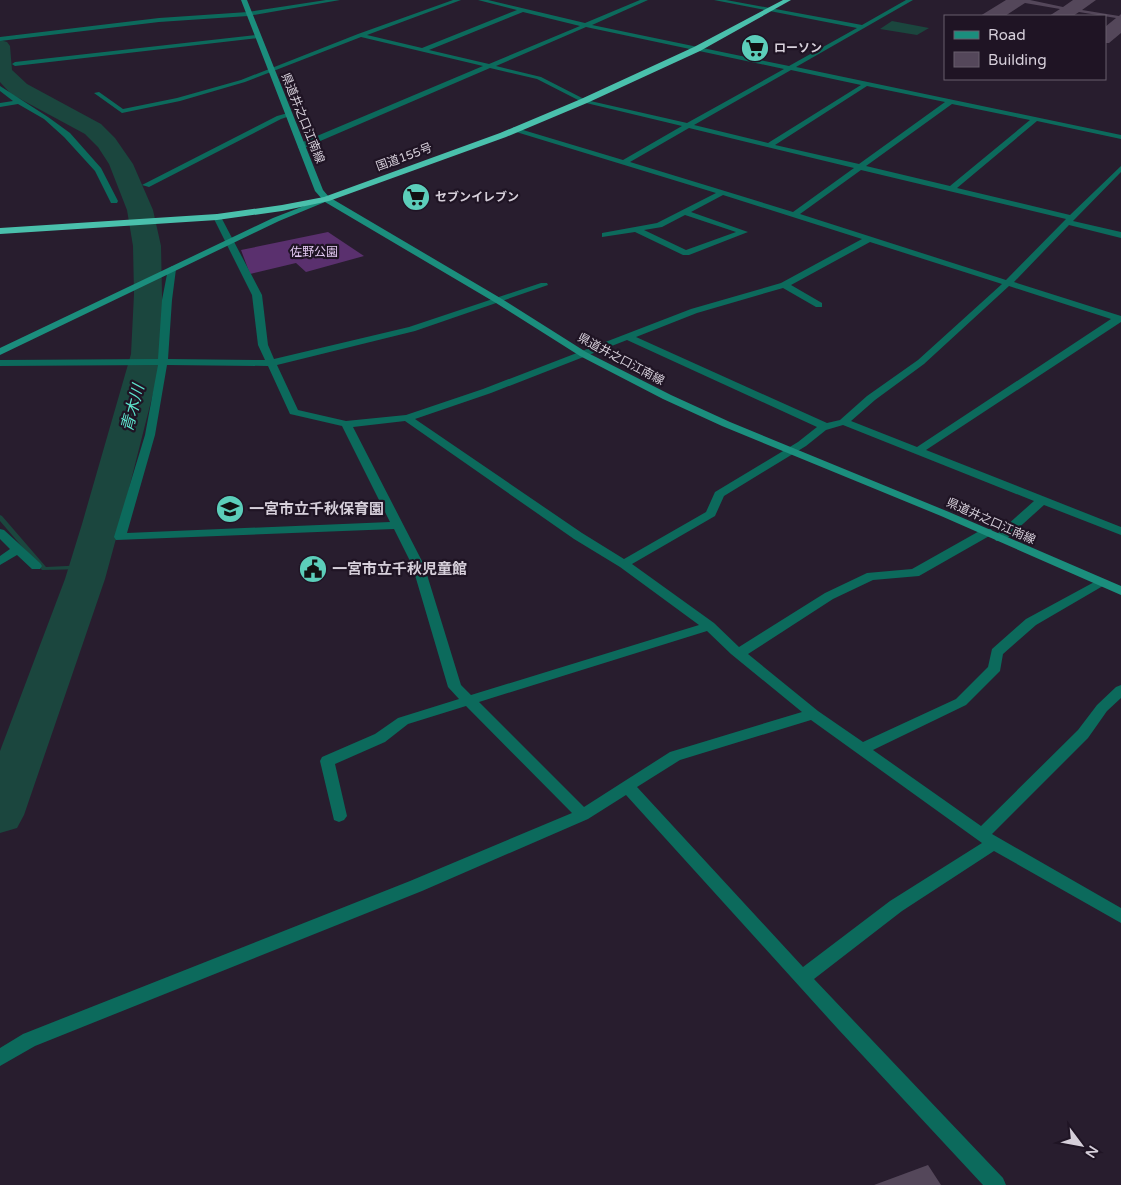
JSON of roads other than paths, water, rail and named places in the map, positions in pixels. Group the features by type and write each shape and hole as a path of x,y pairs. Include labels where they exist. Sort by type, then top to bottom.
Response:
{"highway":[{"name":"国道155号","path":"0,231 217,217 282,208 326,199 516,129 584,101 697,49 788,0"}],"main road":[{"name":"県道井之口江南線","path":"244,0 319,191 326,199 499,301 584,354 667,397 726,424 987,532 1121,591"},
{"path":"0,352 59,321 230,242 288,212 326,199"}],"street":[{"path":"0,39 159,20 248,14 337,0"},
{"path":"97,93 122,111 178,100 271,72 360,35 458,0"},
{"path":"481,0 585,25 865,85 1121,137"},
{"path":"301,146 645,0"},
{"path":"717,0 863,28"},
{"path":"624,162 684,126 792,68 910,0"},
{"path":"422,50 523,10"},
{"path":"360,35 538,78 584,101 950,190 1121,235"},
{"path":"15,64 202,45 257,37"},
{"path":"768,146 865,85"},
{"path":"0,88 67,134 98,170 114,201"},
{"path":"0,105 19,102"},
{"path":"794,215 950,102"},
{"path":"146,185 279,117 288,115"},
{"path":"950,190 1034,120"},
{"path":"516,129 1120,319"},
{"path":"624,564 711,514 719,494 789,450 802,444 826,427 844,422 871,398 921,362 1008,284 1121,168"},
{"path":"605,235 659,225 722,193"},
{"path":"636,229 686,253 744,232 684,212"},
{"path":"217,217 258,295 263,345 294,412 346,424 407,418 487,391 694,311 784,285 869,239"},
{"path":"169,271 163,362 150,435 120,538 398,525"},
{"path":"784,285 819,305"},
{"path":"0,363 271,363 412,329 544,286"},
{"path":"918,451 1120,319"},
{"path":"628,337 826,427"},
{"path":"407,418 578,536 624,564 709,626 813,714 988,838 1121,916"},
{"path":"844,422 1121,531"},
{"path":"346,424 418,565 455,687 583,815"},
{"path":"1000,538 1042,500"},
{"path":"0,532 36,566"},
{"path":"739,653 837,592 870,576 915,572 987,532"},
{"path":"0,561 18,549"},
{"path":"862,749 961,702 996,668 997,652 1031,622 1102,583"},
{"path":"339,816 327,761 380,738 403,722 709,626"},
{"path":"802,978 896,906 948,874 988,838 1083,734 1102,708 1121,690"},
{"path":"0,1058 30,1040 416,886 583,815 675,756 813,714"},
{"path":"627,786 802,978 996,1185"}],"waterway":[{"name":"青木川","path":"0,46 2,70 19,89 93,129 107,143 121,164 140,210 147,246 148,294 147,354 101,524 85,579 0,815"},
{"path":"0,517 44,569 87,567"}],"place":[{"name":"ローソン","path":"755,48"},
{"name":"セブンイレブン","path":"416,197"},
{"name":"一宮市立千秋保育園","path":"230,509"},
{"name":"一宮市立千秋児童館","path":"313,569"}],"park label":[{"name":"佐野公園","path":"314,252"}]}
